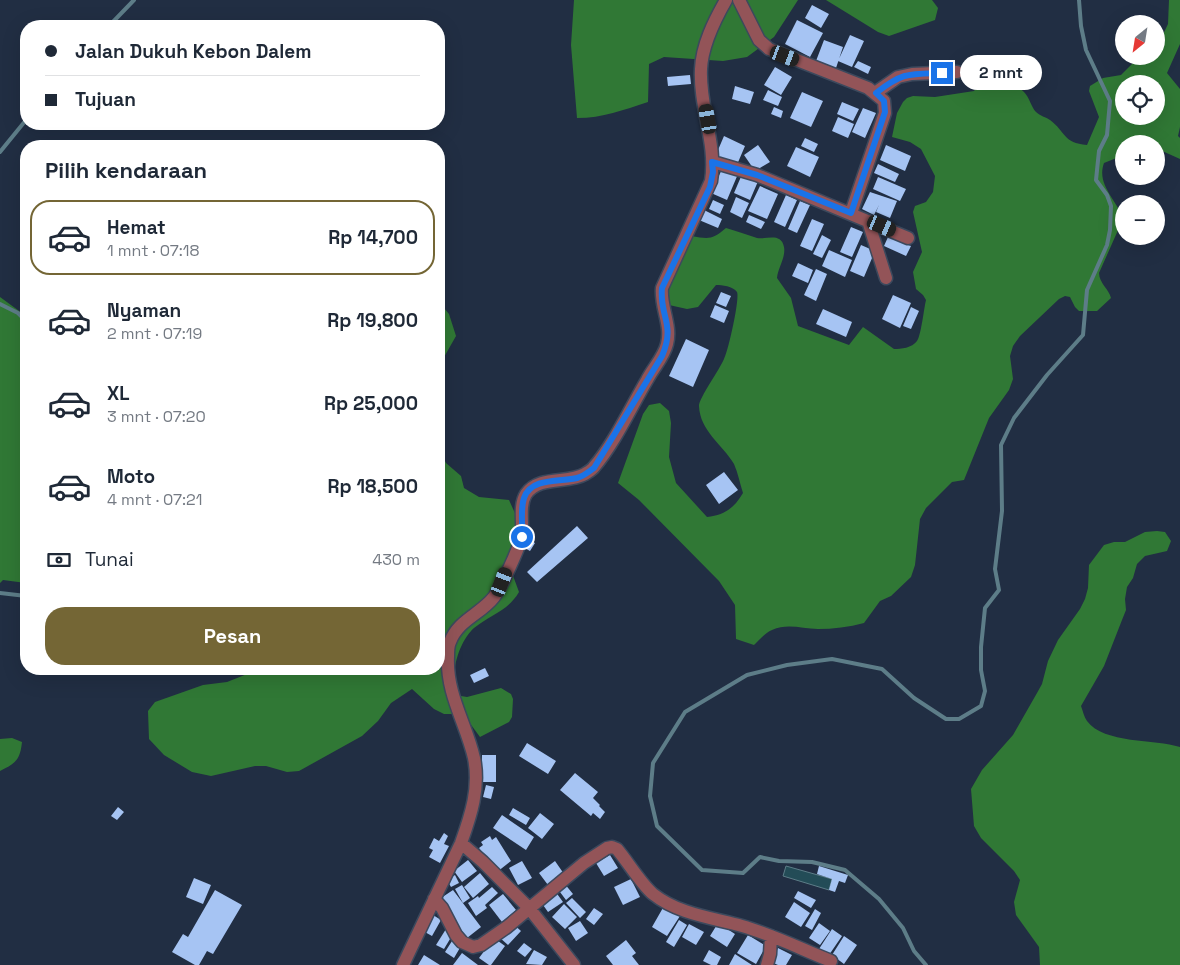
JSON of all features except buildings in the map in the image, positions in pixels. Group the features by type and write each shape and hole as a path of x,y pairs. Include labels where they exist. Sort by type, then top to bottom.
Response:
{"street":[{"path":"403,965 461,843 472,807 476,784 475,768 470,746 450,686 448,670 449,644 461,624 487,605 502,582 522,537 522,506 526,494 536,485 548,481 580,477 594,468 662,356 667,344 668,326 661,296 662,288 710,187 713,172 701,69 708,37 726,0"},
{"path":"738,0 759,40 769,49 876,93 884,101 885,112 851,213"},
{"path":"876,93 898,77 912,74 957,72"},
{"path":"712,162 757,175 908,238"},
{"path":"868,221 886,278"},
{"path":"461,843 529,908 574,965"},
{"path":"434,899 442,908 456,935 462,942 474,947 481,945 490,940 584,863 607,848 612,847 617,849 653,894 670,904 698,915 742,926 771,936 831,961"},
{"path":"767,965 771,936"}],"green space":[{"path":"574,0 798,0 774,37 747,57 723,61 664,57 649,64 648,102 604,115 577,118 571,45"},
{"path":"826,0 932,0 938,8 935,20 889,36 878,32"},
{"path":"1169,0 1180,0 1180,44 1167,73 1180,89 1180,127 1178,136 1180,138 1180,159 1165,152 1165,135 1115,135 1115,159 1104,163 1102,171 1105,185 1115,204 1115,237 1099,273 1099,277 1111,298 1097,311 1079,311 1070,297 1065,296 1059,299 1020,336 1013,346 1010,356 1013,379 1009,390 989,418 964,480 952,482 926,508 920,519 915,565 911,577 891,596 880,601 864,623 829,629 778,628 767,633 754,645 736,639 735,605 719,581 639,500 618,483 643,414 649,405 660,403 669,411 671,423 669,457 676,483 707,517 719,515 728,510 743,493 734,464 707,430 700,415 699,406 726,354 731,337 737,292 730,287 716,285 698,307 687,309 669,305 668,288 691,236 710,238 726,228 757,238 777,238 782,242 784,251 777,278 791,298 798,326 849,345 863,327 894,349 909,347 917,341 926,300 916,289 913,272 922,252 913,212 915,206 926,202 933,192 935,176 921,149 910,142 892,137 897,113 903,102 913,96 935,97 974,91 977,87 978,56 986,55 994,67 1024,92 1039,115 1050,120 1073,142 1087,145 1099,117 1089,91 1090,86 1103,78 1115,76 1115,125 1165,125 1165,75 1121,75 1131,65 1165,65 1165,30 1168,24"},
{"path":"0,297 20,312 20,582 3,580 0,583"},
{"path":"445,309 449,314 456,336 445,355"},
{"path":"445,461 461,476 464,488 479,497 509,500 519,522 508,562 519,592 510,604 480,623 469,634 459,651 456,661 455,680 461,696 467,697 501,688 511,694 513,699 512,717 509,722 480,737 463,714 444,714 434,709 412,689 391,703 378,721 362,736 299,771 287,772 266,766 255,766 211,776 192,772 164,755 149,739 148,711 155,702 203,685 227,682 245,675 445,675"},
{"path":"1145,532 1165,532 1171,541 1167,551 1145,556 1137,564 1133,578 1127,587 1126,610 1104,666 1081,706 1087,721 1105,734 1130,740 1180,747 1180,965 1040,965 1039,947 1016,915 1014,902 1020,880 1014,871 981,838 974,826 971,789 982,770 1013,735 1042,684 1048,661 1058,640 1085,599 1088,588 1089,565 1104,545 1114,542 1125,542"},
{"path":"12,738 22,742 20,753 10,766 0,771 0,739"}],"water":[{"path":"786,866 832,879 829,890 783,876"}],"waterway":[{"path":"115,20 134,0"},
{"path":"926,965 914,951 903,928 879,899 845,870 812,862 779,861 760,857 743,873 702,870 657,826 650,796 653,763 685,712 747,675 787,665 832,659 882,669 914,698 946,719 959,719 981,706 985,691 981,670 985,608 999,590 995,569 1002,511 1001,445 1014,418 1047,375 1083,335 1087,290 1107,245 1110,230 1111,206 1107,195 1096,180 1099,151 1107,135 1110,101 1086,50 1081,26 1079,0"},
{"path":"0,152 20,127"},
{"path":"0,304 20,315"},
{"path":"0,593 20,595"}],"route":[{"path":"522,537 522,506 526,494 536,485 548,481 580,477 594,468 662,356 667,344 668,335 668,326 661,296 662,288 695,215 710,187 713,172 712,162 757,175 851,213 885,112 884,101 876,93 898,77 912,74 942,73"}]}
